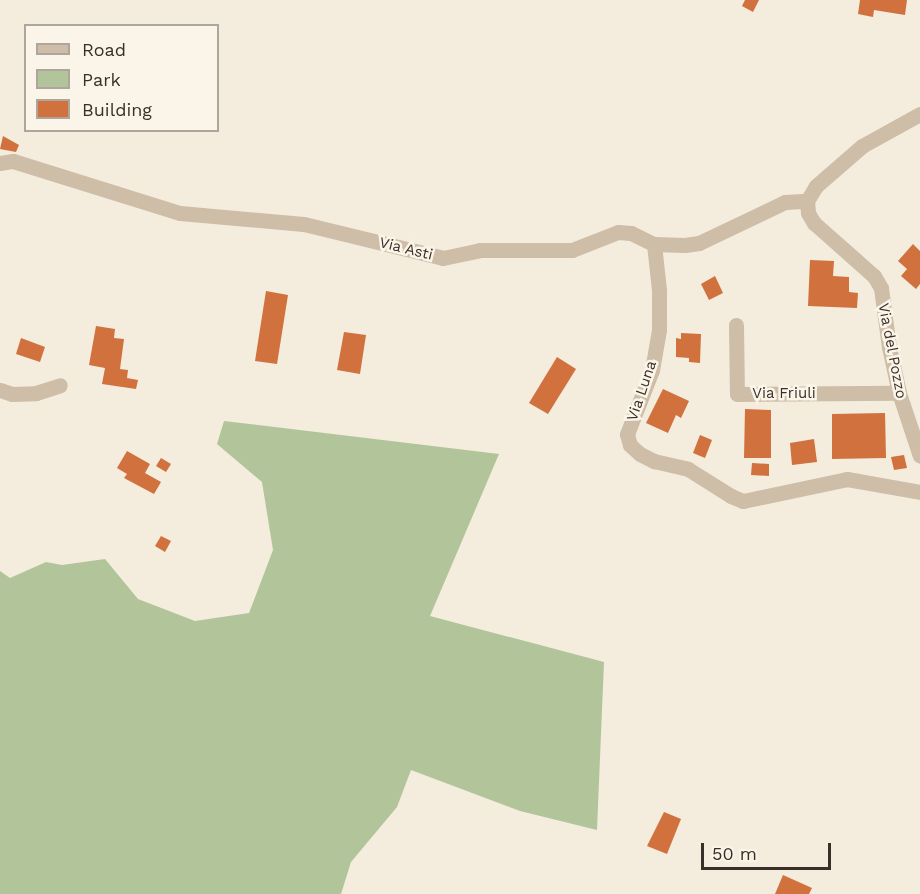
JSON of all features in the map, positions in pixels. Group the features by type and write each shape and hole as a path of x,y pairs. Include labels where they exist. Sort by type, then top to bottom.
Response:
{"street":[{"path":"807,201 816,186 862,146 920,114"},
{"name":"Via Asti","path":"0,163 13,161 180,213 304,224 443,258 480,250 572,250 618,232 631,233 654,244 699,243 785,201 807,201"},
{"name":"Via del Pozzo","path":"807,201 808,213 814,223 873,276 880,288 899,393 920,456"},
{"name":"Via Luna","path":"654,244 659,290 658,330 652,370 627,434 630,445 640,454 654,460 688,469 743,501 848,479 920,492"},
{"name":"Via Friuli","path":"736,326 737,394 899,393"},
{"path":"0,390 12,394 36,393 60,386"}],"green space":[{"path":"224,421 499,454 430,616 604,662 597,830 520,811 411,770 397,807 351,862 341,894 0,894 0,571 10,578 46,562 62,565 105,559 138,599 195,621 249,613 273,550 262,482 217,444"}],"building":[{"path":"745,0 759,0 753,12 742,6"},
{"path":"860,0 907,0 905,15 874,10 873,17 858,14"},
{"path":"3,136 19,145 16,152 0,149"},
{"path":"913,244 920,251 920,284 916,289 901,276 907,269 898,261"},
{"path":"810,260 834,261 833,276 849,277 849,292 858,293 857,308 808,306"},
{"path":"715,276 723,293 709,300 701,284"},
{"path":"266,291 288,295 277,364 255,361"},
{"path":"96,326 115,329 114,338 124,339 120,369 128,370 127,378 138,380 136,389 102,384 105,368 89,365"},
{"path":"344,332 366,335 360,374 337,370"},
{"path":"681,333 701,334 700,363 689,362 689,358 676,357 676,338 681,339"},
{"path":"21,338 45,347 40,362 16,354"},
{"path":"557,357 576,369 548,414 529,403"},
{"path":"663,389 689,401 681,418 676,415 668,433 646,423"},
{"path":"745,409 771,410 771,458 744,458"},
{"path":"885,413 886,458 832,459 832,414"},
{"path":"700,435 712,440 705,458 693,453"},
{"path":"814,439 817,462 792,465 790,443"},
{"path":"127,451 150,464 145,473 161,482 154,494 124,478 127,474 117,468"},
{"path":"904,455 907,468 894,470 891,457"},
{"path":"161,458 171,464 166,472 156,466"},
{"path":"752,463 769,464 769,476 751,475"},
{"path":"161,536 171,541 165,552 155,546"},
{"path":"664,812 681,819 667,854 647,846"},
{"path":"783,875 812,888 809,894 775,894"}]}
